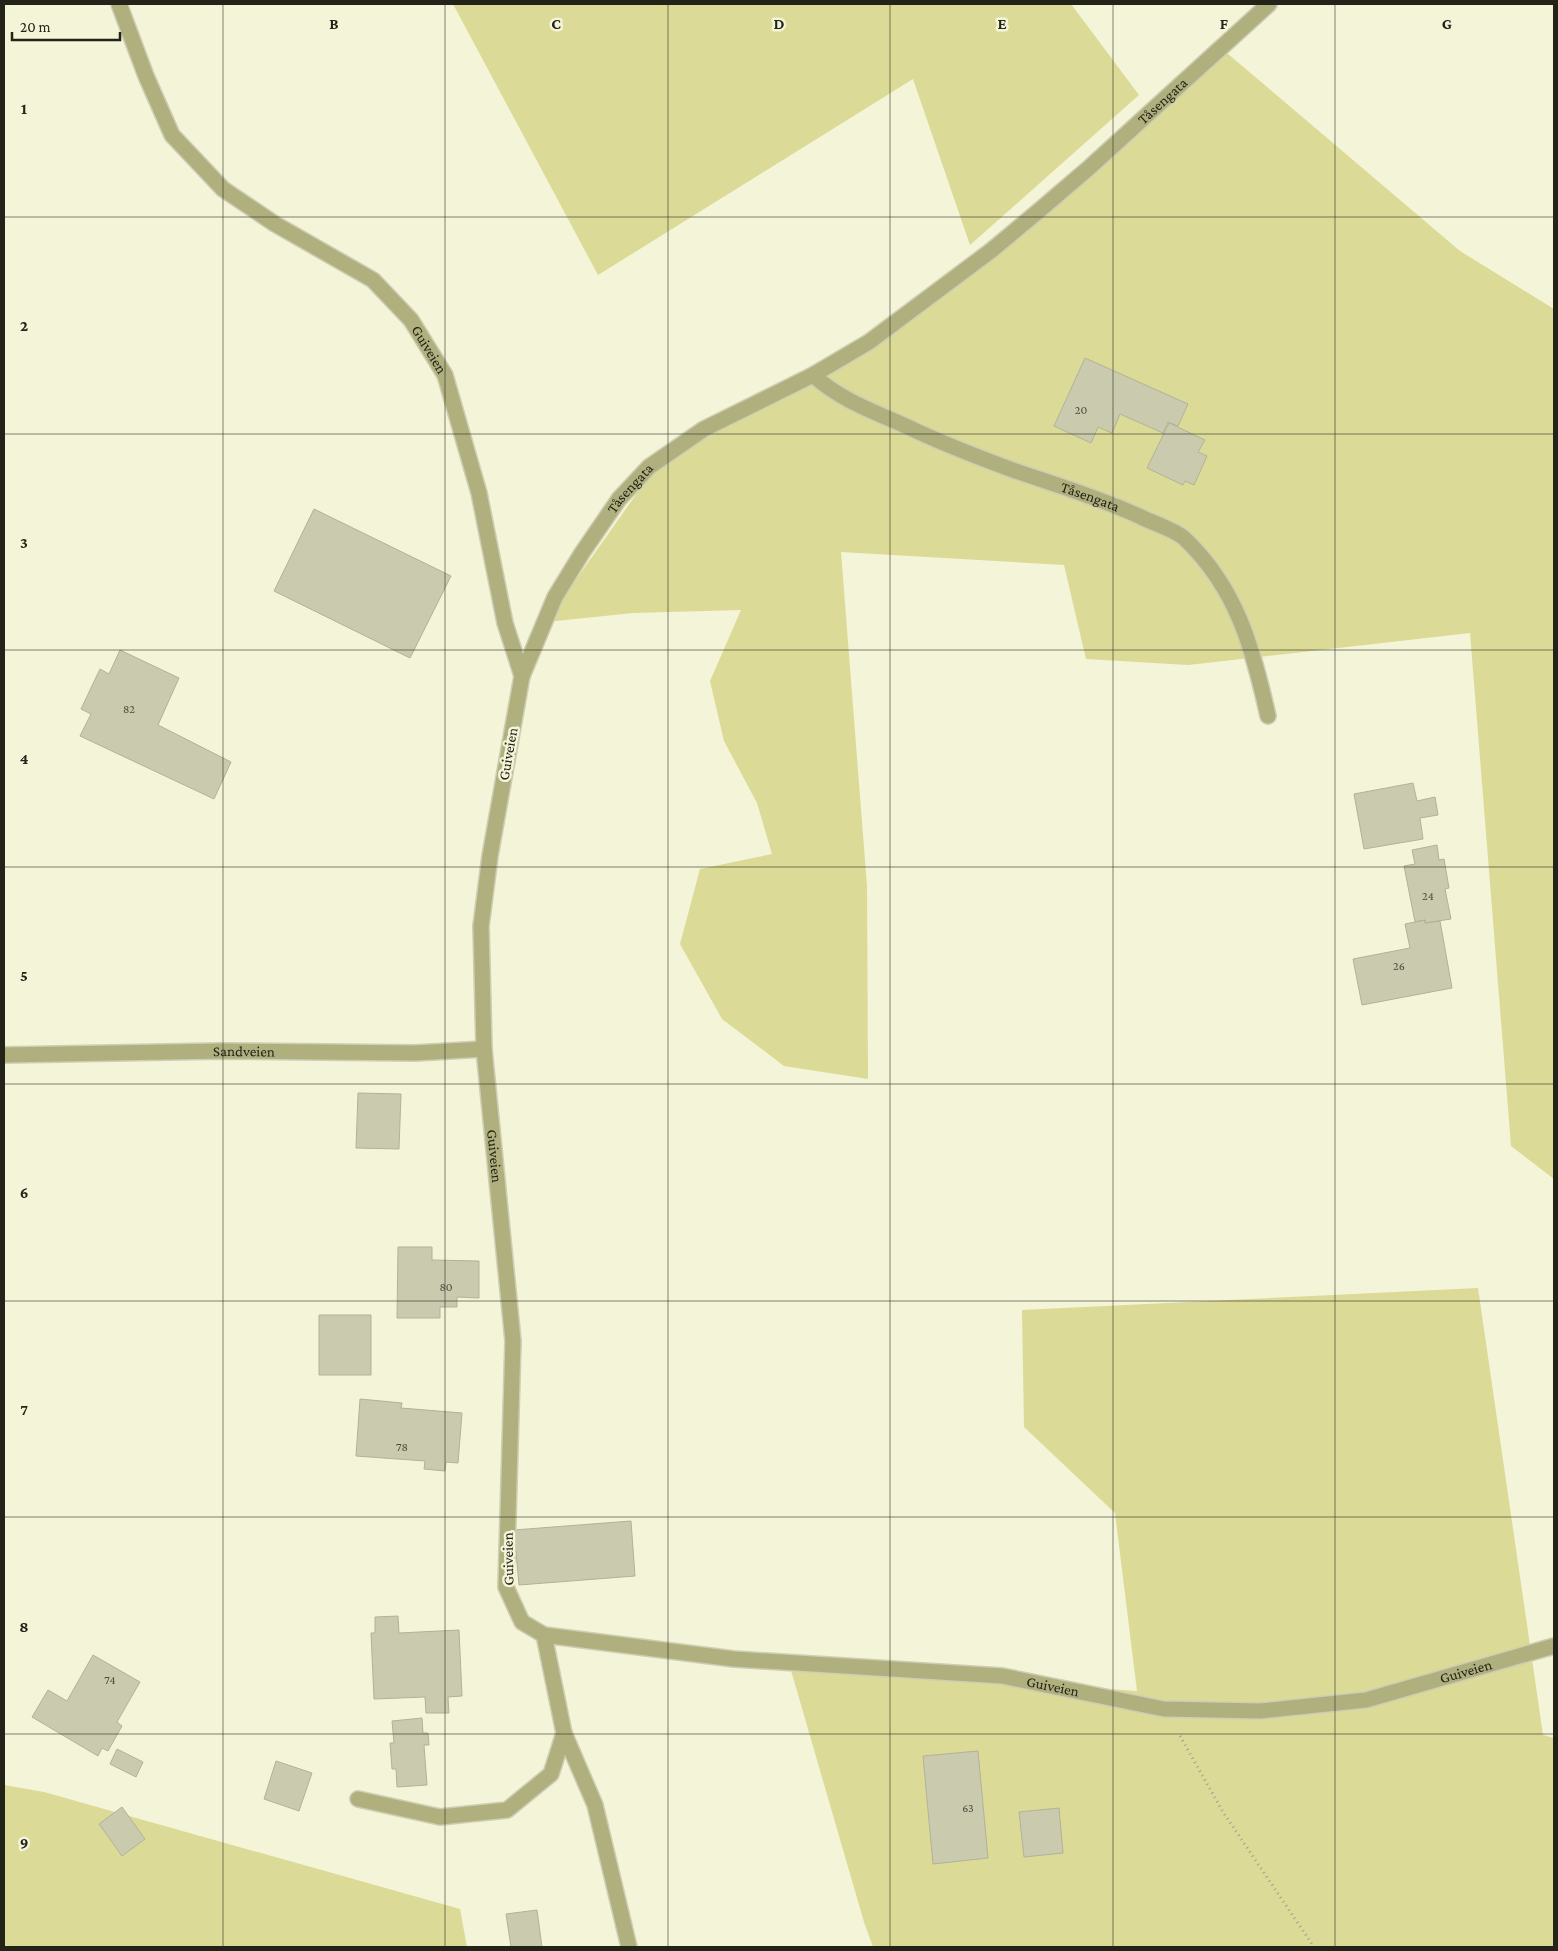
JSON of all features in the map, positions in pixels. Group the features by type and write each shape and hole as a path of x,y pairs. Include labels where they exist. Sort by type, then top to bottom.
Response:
{"street":[{"name":"Guiveien","path":"119,4 146,76 172,134 223,189 275,224 373,280 411,320 445,375 479,493 505,623 522,676 490,856 481,926 484,1049 513,1341 506,1587 522,1622 544,1634 734,1659 1002,1676 1164,1709 1260,1711 1366,1700 1554,1646"},
{"name":"Tåsengata","path":"522,676 555,597 619,499 649,466 704,429 813,375 869,342 992,250 1090,168 1269,4"},
{"name":"Tåsengata","path":"813,375 849,400 930,438 1008,468 1113,504 1183,537 1212,568 1239,616 1257,670 1268,716"},
{"name":"Sandveien","path":"4,1055 221,1051 415,1053 484,1049"},
{"path":"544,1634 564,1733 595,1805 629,1947"},
{"path":"358,1799 440,1817 507,1810 551,1774 564,1733"}],"path":[{"path":"1164,1709 1223,1812 1314,1947"}],"shaded area":[{"path":"453,4 1071,4 1139,95 970,245 913,79 598,275"},
{"path":"1214,42 1460,251 1554,309 1554,1179 1511,1146 1470,633 1188,665 1086,659 1064,565 841,552 867,886 868,1079 784,1066 722,1019 680,944 700,869 772,854 757,803 724,741 710,681 741,610 633,613 546,622 659,462 892,320 1081,166"},
{"path":"1478,1288 1543,1735 1554,1738 1554,1947 873,1947 864,1922 790,1667 1137,1691 1115,1513 1024,1427 1022,1310"},
{"path":"4,1785 44,1792 460,1909 467,1947 4,1947"}],"building":[{"path":"1085,358 1188,404 1178,426 1168,422 1163,433 1120,414 1112,433 1098,427 1091,443 1054,426"},
{"path":"1169,423 1205,440 1198,452 1207,456 1194,485 1185,481 1183,485 1147,468"},
{"path":"314,509 451,576 410,658 274,591"},
{"path":"120,650 179,678 158,725 231,762 214,799 80,736 91,714 81,709 100,669 109,674"},
{"path":"1413,783 1417,801 1435,797 1438,815 1420,818 1423,839 1364,849 1354,794"},
{"path":"1437,845 1439,860 1444,859 1449,888 1445,889 1451,919 1425,923 1425,920 1415,922 1404,866 1415,864 1412,850"},
{"path":"1425,920 1425,923 1440,921 1452,988 1362,1005 1353,959 1410,948 1405,924"},
{"path":"358,1093 401,1094 399,1149 356,1148"},
{"path":"398,1247 432,1247 432,1260 479,1261 479,1298 457,1297 457,1307 440,1307 440,1318 397,1318"},
{"path":"319,1315 371,1315 371,1375 319,1375"},
{"path":"360,1399 402,1403 401,1408 462,1413 458,1463 446,1462 445,1471 424,1469 425,1461 356,1456"},
{"path":"631,1521 635,1576 519,1585 514,1530"},
{"path":"398,1616 399,1633 459,1630 462,1696 448,1697 449,1713 426,1713 425,1697 374,1699 371,1633 375,1633 375,1617"},
{"path":"93,1655 140,1682 117,1722 122,1726 108,1751 102,1748 98,1756 32,1717 48,1690 67,1701"},
{"path":"422,1718 423,1733 428,1733 429,1745 424,1745 427,1785 397,1787 396,1769 392,1769 390,1743 394,1743 392,1721"},
{"path":"117,1749 143,1762 136,1777 110,1764"},
{"path":"978,1751 988,1858 933,1864 923,1756"},
{"path":"276,1761 312,1773 299,1811 264,1799"},
{"path":"122,1807 145,1839 122,1856 99,1824"},
{"path":"1059,1808 1063,1853 1024,1857 1019,1812"},
{"path":"537,1910 542,1947 511,1947 506,1914"}]}
